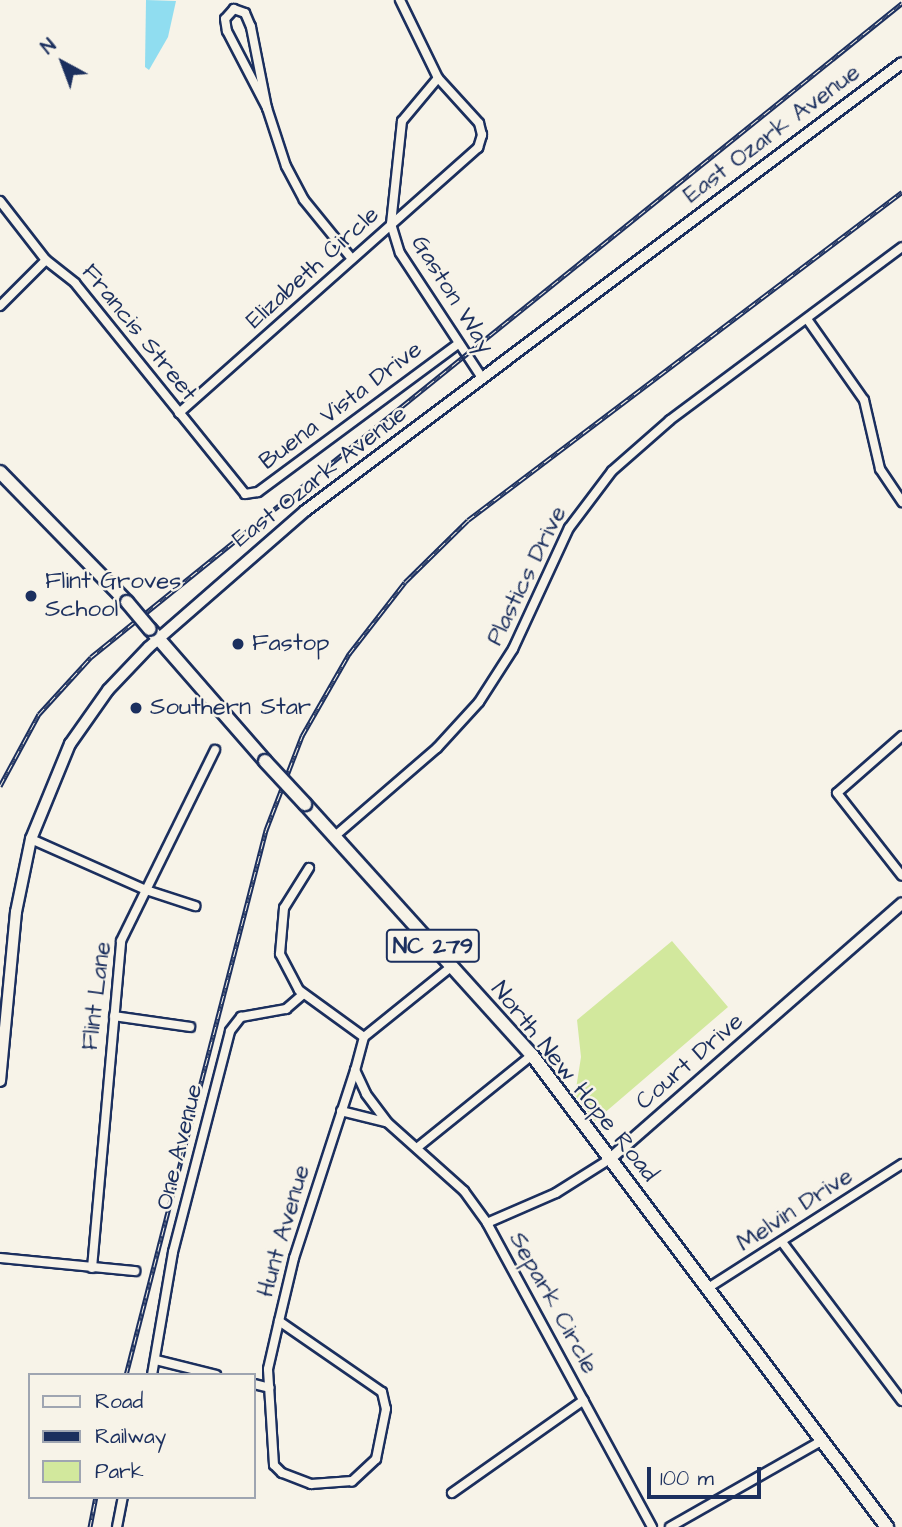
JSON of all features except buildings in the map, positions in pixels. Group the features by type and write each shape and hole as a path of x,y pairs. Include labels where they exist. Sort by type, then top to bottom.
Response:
{"main road":[{"name":"East Ozark Avenue","path":"0,1081 2,1033 16,912 31,839 82,723 155,634 305,511 902,63"},
{"name":"North New Hope Road","path":"0,472 127,602 265,761 532,1055 887,1527"},
{"name":"Court Drive","path":"610,1159 902,903"}],"street":[{"path":"400,0 438,78"},
{"path":"267,108 251,27 242,10 234,9 225,19 227,31 267,108 294,184 352,259"},
{"name":"Elizabeth Circle","path":"179,413 474,153 481,142 479,123 438,78"},
{"name":"Gaston Way","path":"438,78 402,121 391,224 400,253 482,378"},
{"name":"Francis Street","path":"0,201 46,260 75,283 245,494"},
{"name":"Plastics Drive","path":"335,836 437,748 480,702 513,649 569,528 601,482 670,420 902,247"},
{"path":"0,306 46,260"},
{"path":"807,319 864,400 880,470 902,502"},
{"name":"Buena Vista Drive","path":"245,494 258,492 459,343"},
{"path":"902,736 837,793 902,876"},
{"name":"Flint Lane","path":"92,1268 121,941 215,750"},
{"path":"31,839 146,890 195,906"},
{"path":"309,868 289,897 279,933 284,965 303,994 364,1037"},
{"path":"355,1070 364,1037 452,966"},
{"name":"One Avenue","path":"153,1373 173,1252 230,1031 241,1017 286,1009 303,994"},
{"path":"114,1016 190,1027"},
{"path":"418,1147 532,1055"},
{"name":"Hunt Avenue","path":"279,1321 382,1392 386,1409 371,1468 352,1481 327,1486 282,1473 271,1450 268,1369 279,1321 294,1258 355,1070"},
{"name":"Separk Circle","path":"355,1070 388,1123 418,1147 464,1191 487,1223 652,1527"},
{"name":"Separk Circle","path":"341,1111 388,1123"},
{"name":"Court Drive","path":"487,1223 556,1193 610,1159"},
{"name":"Melvin Drive","path":"708,1288 902,1164"},
{"path":"782,1242 902,1401"},
{"path":"0,1258 135,1271"},
{"path":"156,1360 208,1373"},
{"path":"256,1384 270,1388"},
{"path":"452,1493 584,1400"},
{"path":"670,1527 823,1440"},
{"path":"117,1527 123,1499"}],"green space":[{"path":"672,941 728,1007 595,1121 575,1095 581,1057 577,1020"}],"water":[{"path":"146,0 176,1 168,37 149,70 145,67"}],"railway":[{"path":"0,786 39,714 91,657 902,3"},
{"path":"127,1373 266,830 302,736 349,654 405,582 468,520 902,192"},
{"path":"90,1527 96,1499"}],"place":[{"name":"Flint Groves School","path":"31,596"},
{"name":"Fastop","path":"238,644"},
{"name":"Southern Star","path":"136,708"}]}
